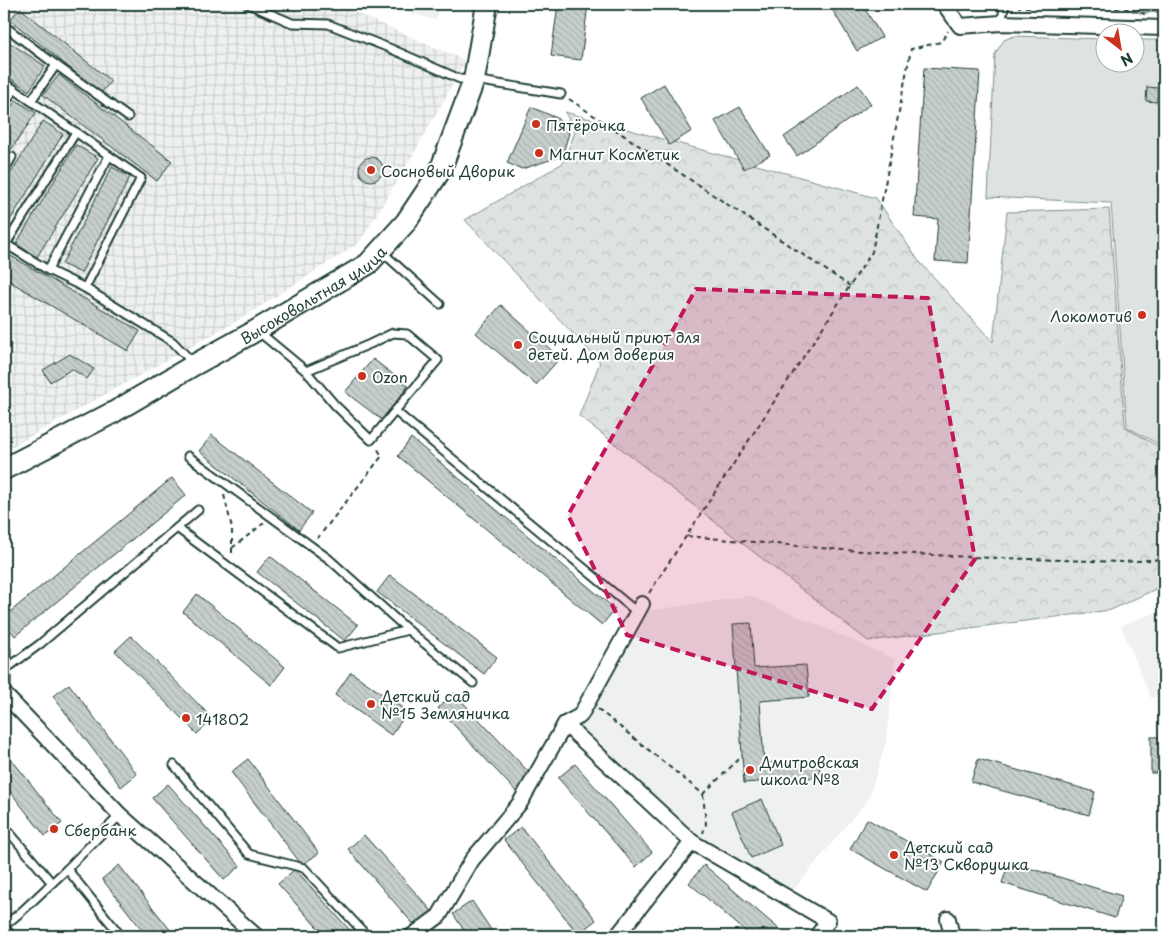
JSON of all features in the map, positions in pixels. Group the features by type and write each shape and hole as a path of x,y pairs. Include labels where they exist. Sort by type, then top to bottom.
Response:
{"main road":[{"name":"Высоковольтная улица","path":"4,469 114,412 368,264 406,222 440,172 474,80 487,4"}],"street":[{"path":"944,4 960,26 1001,23 1164,28"},
{"path":"412,936 439,916 472,860 520,803 565,724 580,716 640,609"},
{"path":"6,696 120,815 256,936"},
{"path":"565,724 692,842 828,921 817,936"},
{"path":"617,936 692,842"},
{"path":"948,919 952,936"}],"lane":[{"path":"248,4 292,23 328,24 460,79 561,94"},
{"path":"1001,23 1006,4"},
{"path":"7,28 128,117"},
{"path":"31,101 56,65"},
{"path":"4,82 141,178 85,288"},
{"path":"4,105 14,90"},
{"path":"76,132 5,244 48,270 85,288 174,342 194,365"},
{"path":"48,270 109,156"},
{"path":"4,170 12,158"},
{"path":"380,251 440,304"},
{"path":"257,330 306,371 335,405 371,440 438,360 406,334 393,333 306,371"},
{"path":"395,412 640,609"},
{"path":"188,456 329,559 408,630 473,683"},
{"path":"6,669 40,644 198,510"},
{"path":"177,528 338,648 408,630"},
{"path":"4,646 6,650 6,696"},
{"path":"174,765 249,854 304,868 367,936"},
{"path":"12,936 4,927 52,883 120,815"},
{"path":"4,826 52,883"},
{"path":"67,868 121,936"}],"path":[{"path":"640,609 872,252 911,50 941,42 963,8 972,4"},
{"path":"1019,4 1019,7 1124,8 1150,15"},
{"path":"561,94 850,286"},
{"path":"312,546 382,456 371,440"},
{"path":"221,480 232,528 233,570"},
{"path":"232,548 272,517"},
{"path":"687,536 843,550 969,557 1122,562 1164,559"},
{"path":"589,701 703,794 706,824 700,842 692,842"},
{"path":"703,794 742,756"}],"highlighted area":[{"path":"696,289 928,298 975,559 872,709 627,635 568,515"}],"shaded area":[{"path":"4,4 336,4 466,61 410,160 359,243 242,318 4,451"},
{"path":"414,4 440,4 436,20 411,14"},
{"name":"Дмитровская школа №8","path":"751,596 895,659 886,742 869,798 791,893 700,842 581,730 648,611"},
{"path":"1164,609 1164,694 1151,698 1121,626"}],"green space":[{"name":"Локомотив","path":"1014,36 1096,39 1096,72 1146,72 1146,40 1164,40 1164,447 1127,427 1111,203 988,197 995,54 1004,40"},
{"path":"565,112 876,198 918,260 993,342 1007,212 1109,209 1125,427 1164,450 1164,585 1111,610 868,641 579,416 600,362 465,220 563,163 575,132"}],"water":[{"path":"1135,4 1164,4 1164,12 1139,13"}],"building":[{"path":"558,4 588,4 581,60 551,56"},
{"path":"829,4 862,4 882,37 857,51"},
{"path":"20,8 111,81 101,93 10,20"},
{"path":"4,39 45,66 29,91 4,74"},
{"path":"924,68 980,71 968,263 935,261 938,219 914,217"},
{"path":"59,75 172,161 157,181 43,95"},
{"path":"664,84 692,131 669,145 641,98"},
{"path":"858,85 871,104 797,156 784,137"},
{"path":"1147,87 1158,88 1157,102 1146,101"},
{"path":"16,100 36,113 4,160 4,118"},
{"path":"531,107 557,118 569,133 562,156 522,169 507,163"},
{"path":"740,107 770,155 744,169 715,121"},
{"path":"43,121 63,134 4,230 4,184"},
{"path":"76,145 98,158 37,257 16,244"},
{"name":"Сосновый Дворик","path":"371,157 380,160 383,169 380,178 371,181 362,178 359,169 362,160"},
{"path":"112,167 130,177 81,273 62,264"},
{"path":"4,252 140,331 128,351 4,278"},
{"name":"Социальный приют для детей. Дом доверия","path":"501,305 560,358 536,385 476,333"},
{"path":"70,354 94,369 87,379 72,369 50,382 43,370"},
{"path":"373,359 408,386 382,420 345,392"},
{"path":"212,435 312,513 299,530 199,451"},
{"path":"411,438 615,609 602,625 398,456"},
{"path":"172,478 186,495 15,636 4,622 4,617"},
{"path":"270,556 358,625 345,641 257,572"},
{"path":"390,575 497,657 484,674 377,592"},
{"path":"197,594 285,667 271,685 183,612"},
{"path":"751,623 754,668 806,665 809,697 760,701 764,763 819,759 820,777 744,783 733,624"},
{"path":"131,636 213,719 197,734 115,651"},
{"name":"Детский сад №15 Земляничка","path":"351,672 408,712 391,735 335,695"},
{"path":"69,684 137,774 121,787 53,696"},
{"path":"454,693 539,783 523,799 438,708"},
{"path":"1151,737 1164,737 1164,773 1151,773"},
{"path":"4,750 62,823 45,836 4,784"},
{"path":"248,759 319,853 302,865 231,772"},
{"path":"978,759 1095,792 1089,815 971,782"},
{"path":"575,764 652,852 636,867 558,778"},
{"path":"168,784 240,866 224,880 152,798"},
{"path":"762,799 781,845 751,858 732,812"},
{"path":"867,819 944,862 927,892 850,849"},
{"path":"521,827 596,920 578,934 504,840"},
{"path":"364,835 439,919 422,934 348,849"},
{"path":"1009,862 1122,896 1115,918 1002,883"},
{"path":"119,865 175,936 147,936 102,879"},
{"path":"704,865 787,936 751,936 689,883"},
{"path":"295,869 355,936 325,936 278,884"},
{"path":"472,901 495,936 468,936 453,914"}],"place":[{"name":"Пятёрочка","path":"536,124"},
{"name":"Магнит Косметик","path":"539,153"},
{"name":"Сосновый Дворик","path":"371,170"},
{"name":"Локомотив","path":"1142,315"},
{"name":"Социальный приют для детей. Дом доверия","path":"518,345"},
{"name":"Ozon","path":"362,376"},
{"name":"Детский сад №15 Земляничка","path":"371,704"},
{"name":"141802","path":"186,718"},
{"name":"Дмитровская школа №8","path":"750,770"},
{"name":"Сбербанк","path":"54,829"},
{"name":"Детский сад №13 Скворушка","path":"894,855"}]}
